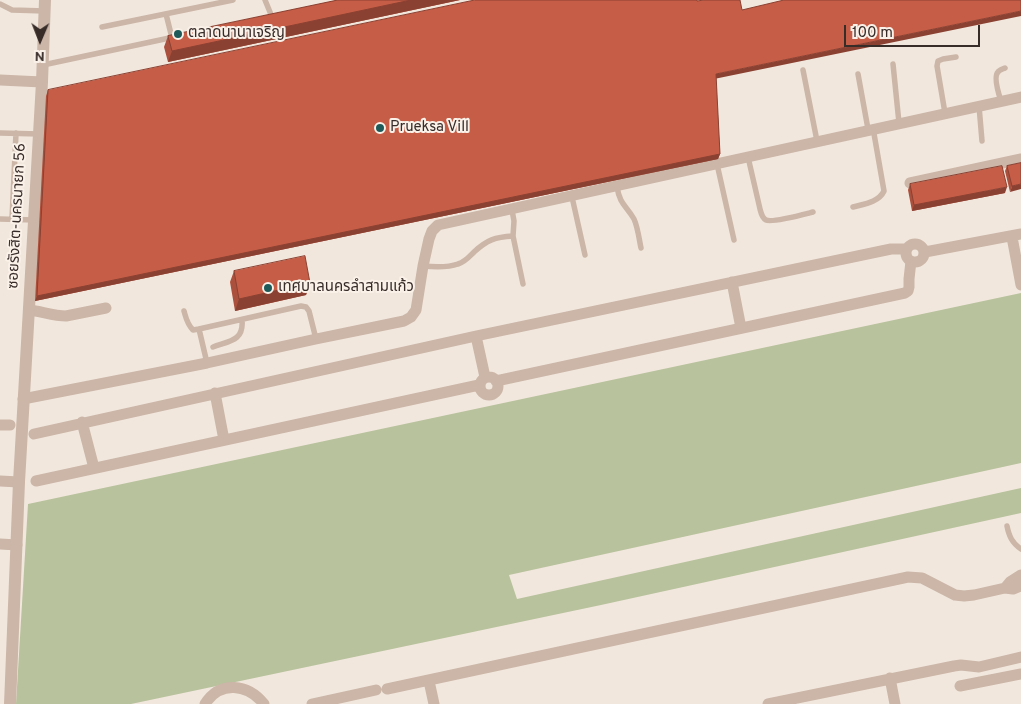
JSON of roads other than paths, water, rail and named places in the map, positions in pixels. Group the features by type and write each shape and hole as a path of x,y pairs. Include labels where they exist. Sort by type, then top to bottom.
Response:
{"street":[{"name":"ซอยรังสิต-นครนายก 56","path":"10,704 19,482 45,6"},
{"path":"0,80 42,82"},
{"path":"24,400 404,321 411,317 416,310 429,239 432,231 438,225 1021,97"},
{"path":"910,183 1021,159"},
{"path":"925,252 1016,235 1021,285"},
{"path":"34,434 476,336 891,249 907,249 909,246 917,244 925,252"},
{"path":"36,481 487,381 905,294 910,287 911,262 906,255 907,249"},
{"path":"911,262 916,263 922,260 925,252"},
{"path":"732,282 741,328"},
{"path":"29,310 66,316 106,308"},
{"path":"476,336 487,381"},
{"path":"215,393 224,440"},
{"path":"82,422 94,468"},
{"path":"0,481 19,482"},
{"path":"0,544 16,545"},
{"path":"1005,588 1010,582 1021,575"},
{"path":"312,704 908,578 922,578 956,595 964,596 1005,588 1013,589 1021,586"},
{"path":"768,704 818,699 890,678 961,665 979,667 1021,657"},
{"path":"960,686 1021,674"},
{"path":"890,678 895,704"},
{"path":"429,680 434,704"},
{"path":"205,704 214,694 232,687 251,691 264,704"}],"lane":[{"path":"102,27 233,0"},
{"path":"265,0 272,17"},
{"path":"0,4 12,10 45,6"},
{"path":"166,14 172,38"},
{"path":"263,19 281,16"},
{"path":"43,65 181,36"},
{"path":"945,113 937,66 938,61 956,58"},
{"path":"893,64 899,123"},
{"path":"1001,101 996,74 998,70 1005,68"},
{"path":"803,70 817,141"},
{"path":"853,207 876,200 882,196 884,191 858,74"},
{"path":"979,106 982,141"},
{"path":"0,132 39,134"},
{"path":"12,219 16,133"},
{"path":"748,156 760,209 766,220 778,220 813,212"},
{"path":"716,164 734,240"},
{"path":"616,187 618,197 634,220 641,248"},
{"path":"572,197 585,254"},
{"path":"512,210 514,221 513,236 523,284"},
{"path":"0,219 34,220"},
{"path":"423,266 434,268 459,264 493,238 513,236"},
{"path":"184,311 186,321 193,330 301,306 306,307 309,311 316,339"},
{"path":"213,346 238,337 242,327 242,320"},
{"path":"199,329 207,363"},
{"path":"1007,526 1012,542 1021,549"}],"place":[{"name":"ตลาดนานาเจริญ","path":"178,34"},
{"name":"Prueksa Vill","path":"380,128"},
{"name":"เทศบาลนครลำสามแก้ว","path":"268,288"}]}
